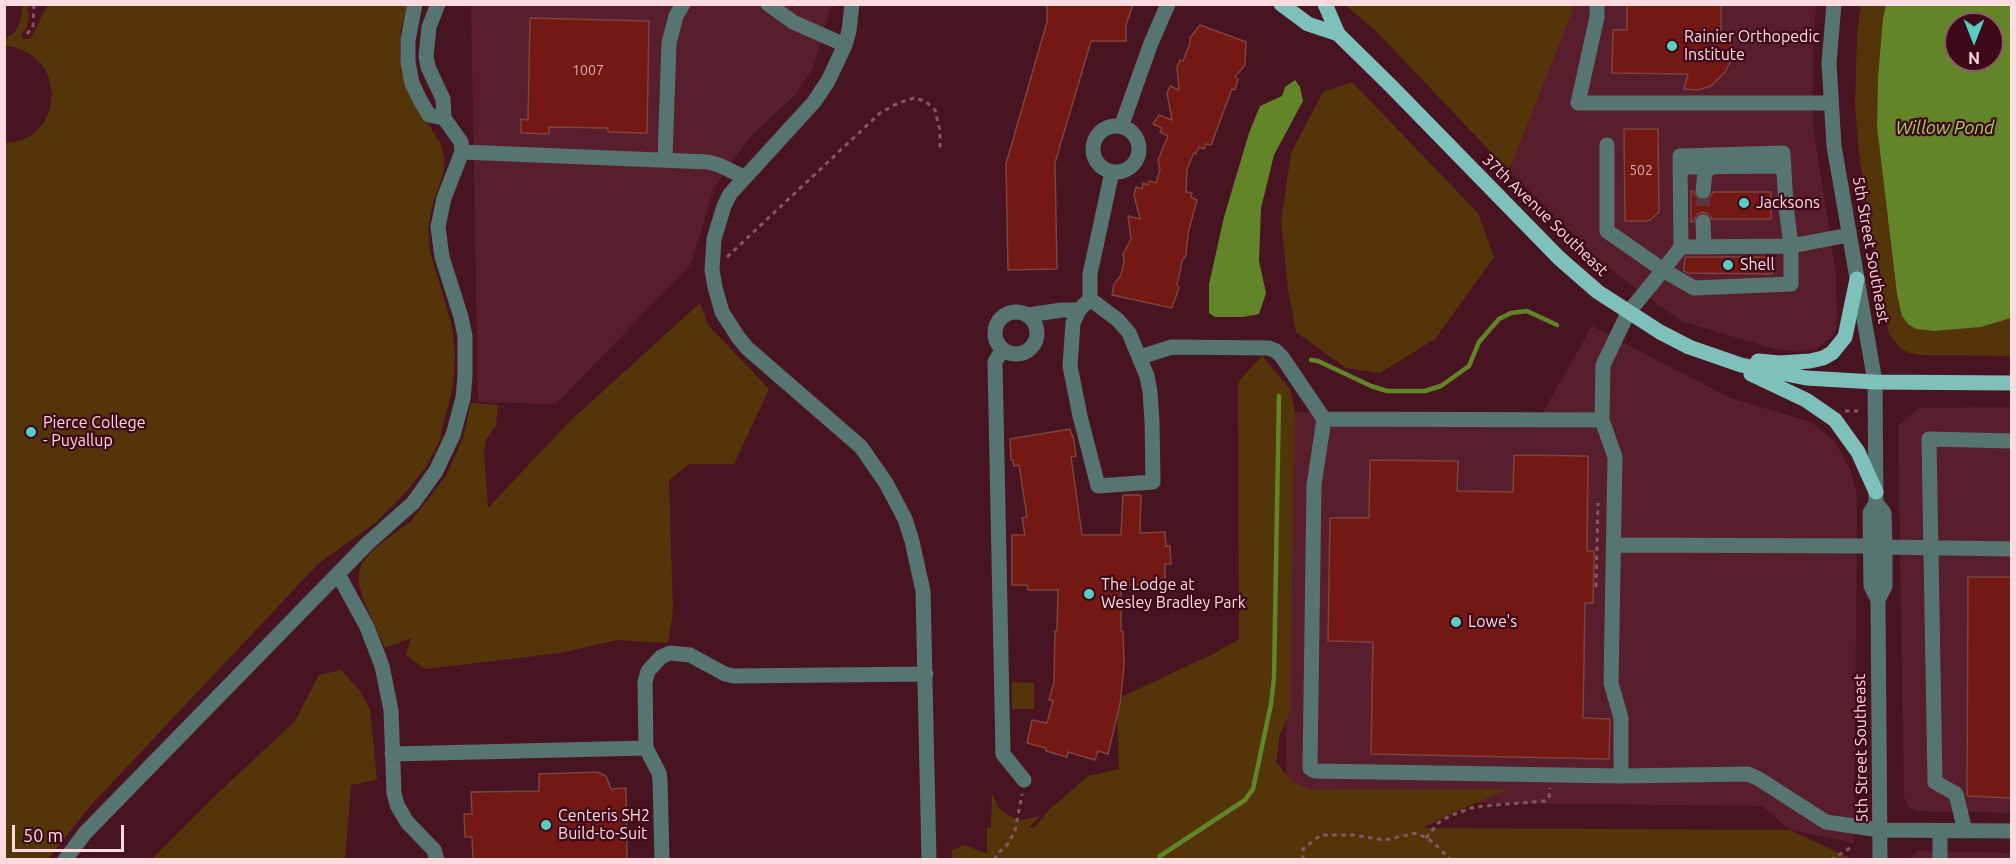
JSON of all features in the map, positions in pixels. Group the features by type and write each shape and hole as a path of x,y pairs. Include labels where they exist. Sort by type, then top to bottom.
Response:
{"main road":[{"name":"37th Avenue Southeast","path":"1281,4 1308,24 1338,34"},
{"name":"37th Avenue Southeast","path":"1325,4 1338,34 1559,258 1598,292 1669,337 1741,365 1797,377 1875,382 2012,383"},
{"path":"1716,357 1780,363 1823,358 1833,352 1845,337 1857,279"},
{"path":"1716,357 1806,400 1832,417 1858,452 1876,498"}],"street":[{"path":"415,4 408,40 408,62 412,83 429,115 444,118"},
{"path":"65,860 85,833 368,543 413,503 424,489 446,450 458,418 465,376 465,336 442,256 438,227 444,198 462,152 461,142 444,118 443,99 428,67 426,57 429,27 438,4"},
{"path":"665,159 669,43 676,16 683,4"},
{"path":"768,4 794,22 845,45"},
{"path":"852,4 845,45 828,81 814,102 730,194 718,222 712,270 717,299 722,312 738,337 747,348 861,447 896,499 912,541 924,591 930,860"},
{"path":"1121,127 1151,43 1168,4"},
{"path":"1597,4 1597,17 1578,103 1831,103"},
{"name":"5th Street Southeast","path":"1834,4 1829,63 1834,146 1875,382 1876,498 1870,513 1877,546 1871,586 1878,600 1880,860"},
{"path":"1121,127 1134,135 1139,150 1137,158 1127,170 1112,172 1099,165 1093,152 1093,145 1096,138 1106,128 1121,127"},
{"path":"1607,145 1607,231 1663,270 1694,288 1791,284 1791,246 1783,153 1680,156 1682,247 1663,270 1628,313 1603,365 1602,420 1615,457 1611,683 1621,718 1621,776"},
{"path":"462,152 708,162 720,165 744,177"},
{"path":"1680,167 1784,166"},
{"path":"1702,191 1705,172 1712,167"},
{"path":"1090,299 1118,320 1128,333 1140,357 1150,392 1153,483 1098,486 1070,366 1071,336 1079,310 1090,299 1090,274 1112,172"},
{"path":"1703,222 1704,247"},
{"path":"1682,247 1791,246 1849,235"},
{"path":"1028,315 1079,310"},
{"path":"1011,312 1023,312 1028,315 1036,326 1037,333 1033,345 1022,353 1008,353 1002,350 997,344 994,331 999,318 1011,312"},
{"path":"1140,357 1172,347 1269,348 1282,357 1324,419 1314,485 1310,768 1315,771 1621,776 1748,774 1826,822 1880,830 2012,831"},
{"path":"1002,350 995,362 1003,754 1024,780"},
{"path":"1324,419 1602,420"},
{"path":"1965,831 1956,795 1935,782 1929,439 2012,441"},
{"path":"1613,545 2012,549"},
{"path":"338,574 367,627 382,666 391,710 396,805 407,822 434,850 437,860"},
{"path":"662,860 660,780 646,748 645,682 648,671 654,663 670,653 690,655 725,674 734,676 926,674"},
{"path":"392,754 646,748"},
{"path":"1940,831 1940,860"}],"path":[{"path":"27,34 33,26 34,4"},
{"path":"712,270 880,113 898,103 914,98 925,101 935,110 940,131 940,152"},
{"path":"1596,566 1598,498"},
{"path":"1426,838 1438,823 1471,808 1545,801 1550,798 1550,775"},
{"path":"995,860 996,855 1016,831 1024,780"},
{"path":"1303,860 1303,849 1321,835 1353,835 1384,840 1417,833 1443,850 1451,860"},
{"path":"1831,860 1850,848"}],"shaded area":[{"path":"21,5 27,5 29,18 26,29 21,34 23,39 29,39 47,5 409,5 401,29 402,73 411,96 440,143 444,156 444,171 433,203 428,228 430,251 452,326 455,354 453,386 439,442 426,467 407,491 374,524 318,564 92,804 48,859 5,859 4,143 16,142 31,136 43,124 50,110 52,94 49,78 41,63 29,53 5,46 4,39 14,33 20,23"},
{"path":"471,5 831,5 813,68 796,94 749,138 714,188 691,264 556,404 478,402"},
{"path":"1345,5 1572,5 1572,12 1509,171 1375,30"},
{"path":"1572,5 1816,5 1813,41 1813,125 1836,274 1837,328 1832,336 1816,349 1802,352 1774,349 1681,321 1608,268 1509,171 1572,12"},
{"path":"1861,5 1886,5 1878,77 1877,127 1897,294 1902,315 1916,329 1934,331 1980,327 2011,318 2011,356 1909,353 1900,348 1889,334 1879,290 1859,153 1855,105 1857,33"},
{"path":"1352,82 1478,213 1494,257 1435,339 1380,373 1346,368 1296,332 1288,289 1281,221 1291,153 1323,92"},
{"path":"700,303 709,326 769,389 734,464 690,464 669,480 673,611 668,643 617,640 561,653 425,669 406,655 411,638 385,648 359,584 362,563 376,547 411,521 446,476 463,438 471,403 498,405 496,425 486,440 484,452 488,508 569,422"},
{"path":"1592,326 1730,398 1811,422 1835,442 1850,469 1857,495 1854,843 1790,830 1762,806 1286,801 1286,412 1542,414"},
{"path":"1262,356 1290,389 1295,411 1290,712 1280,734 1276,762 1293,782 1312,790 1510,789 1422,828 1790,830 1852,859 952,860 952,850 965,845 987,854 987,828 991,827 992,793 999,809 1010,816 1022,820 1041,816 1029,827 1034,828 1051,808 1088,776 1119,769 1117,699 1215,653 1239,639 1238,382"},
{"path":"2011,407 2011,813 1919,811 1909,808 1904,797 1898,426 1918,408"},
{"path":"341,670 360,691 370,710 377,780 351,785 345,859 152,859 295,721 319,675"},
{"path":"1012,682 1034,683 1034,709 1012,709"},
{"path":"1919,851 2011,853 2011,859 1907,860"}],"water":[{"name":"Willow Pond","path":"1886,5 2011,5 2011,318 1981,327 1934,331 1916,329 1902,316 1897,294 1877,127 1878,77"},
{"path":"1295,80 1300,87 1303,101 1274,155 1261,208 1259,261 1266,293 1259,314 1243,317 1215,317 1209,313 1209,284 1224,217 1249,133 1260,106 1282,96 1285,87"}],"building":[{"path":"1047,4 1133,4 1126,25 1126,41 1091,41 1055,163 1057,269 1008,270 1006,164 1047,22"},
{"name":"Rainier Orthopedic Institute","path":"1627,4 1721,4 1721,40 1730,36 1732,52 1725,72 1711,86 1697,90 1684,89 1688,74 1612,73 1613,30 1627,30"},
{"path":"530,18 649,21 647,133 608,132 608,128 549,127 549,134 521,133 521,119 528,120"},
{"path":"1200,25 1246,42 1245,65 1235,77 1238,79 1235,90 1232,89 1211,145 1206,144 1204,149 1199,147 1187,169 1186,192 1192,193 1191,197 1197,200 1188,233 1186,255 1182,261 1177,285 1179,287 1172,308 1112,295 1114,284 1121,275 1123,254 1131,239 1128,216 1140,219 1134,195 1136,187 1142,189 1143,183 1148,185 1149,181 1156,183 1160,169 1158,160 1168,136 1160,132 1162,128 1153,124 1159,115 1172,120 1167,93 1170,86 1179,90 1177,67 1180,60 1183,61 1190,38"},
{"path":"1624,129 1658,129 1659,212 1650,220 1625,221"},
{"name":"Jacksons","path":"1691,191 1703,201 1713,192 1771,192 1771,219 1712,219 1703,212 1697,214 1691,222"},
{"name":"Shell","path":"1685,257 1772,257 1772,274 1688,273 1684,271"},
{"name":"The Lodge at Wesley Bradley Park","path":"1070,429 1076,456 1071,457 1082,535 1121,535 1123,495 1141,495 1140,533 1165,532 1166,546 1170,546 1171,564 1165,564 1165,585 1121,585 1124,665 1120,704 1108,754 1098,751 1095,760 1068,752 1067,757 1027,743 1032,720 1047,723 1053,701 1049,700 1054,682 1058,590 1028,590 1027,585 1012,585 1012,535 1025,535 1022,518 1027,517 1019,465 1014,466 1011,460 1010,439"},
{"name":"Lowe's","path":"1514,455 1588,456 1587,551 1594,551 1593,603 1585,603 1583,718 1610,719 1609,759 1371,754 1373,642 1328,641 1330,518 1369,518 1370,460 1458,461 1457,491 1513,492"},
{"path":"1968,577 2012,577 2012,798 1967,796"},
{"name":"Centeris SH2 Build-to-Suit","path":"597,772 606,776 611,789 626,788 627,860 473,860 472,837 465,837 464,814 472,814 471,792 539,791 539,774"}],"waterway":[{"path":"1311,360 1387,391 1425,391 1441,386 1469,366 1479,342 1499,319 1511,313 1527,311 1557,325"},
{"path":"1159,860 1160,856 1245,800 1253,789 1271,704 1274,678 1279,396"}],"tunnel":[{"path":"1703,191 1703,222"}],"place":[{"name":"Rainier Orthopedic Institute","path":"1672,46"},
{"name":"Jacksons","path":"1744,203"},
{"name":"Shell","path":"1728,265"},
{"name":"Pierce College - Puyallup","path":"31,432"},
{"name":"The Lodge at Wesley Bradley Park","path":"1089,594"},
{"name":"Lowe's","path":"1456,622"},
{"name":"Centeris SH2 Build-to-Suit","path":"546,825"}]}
